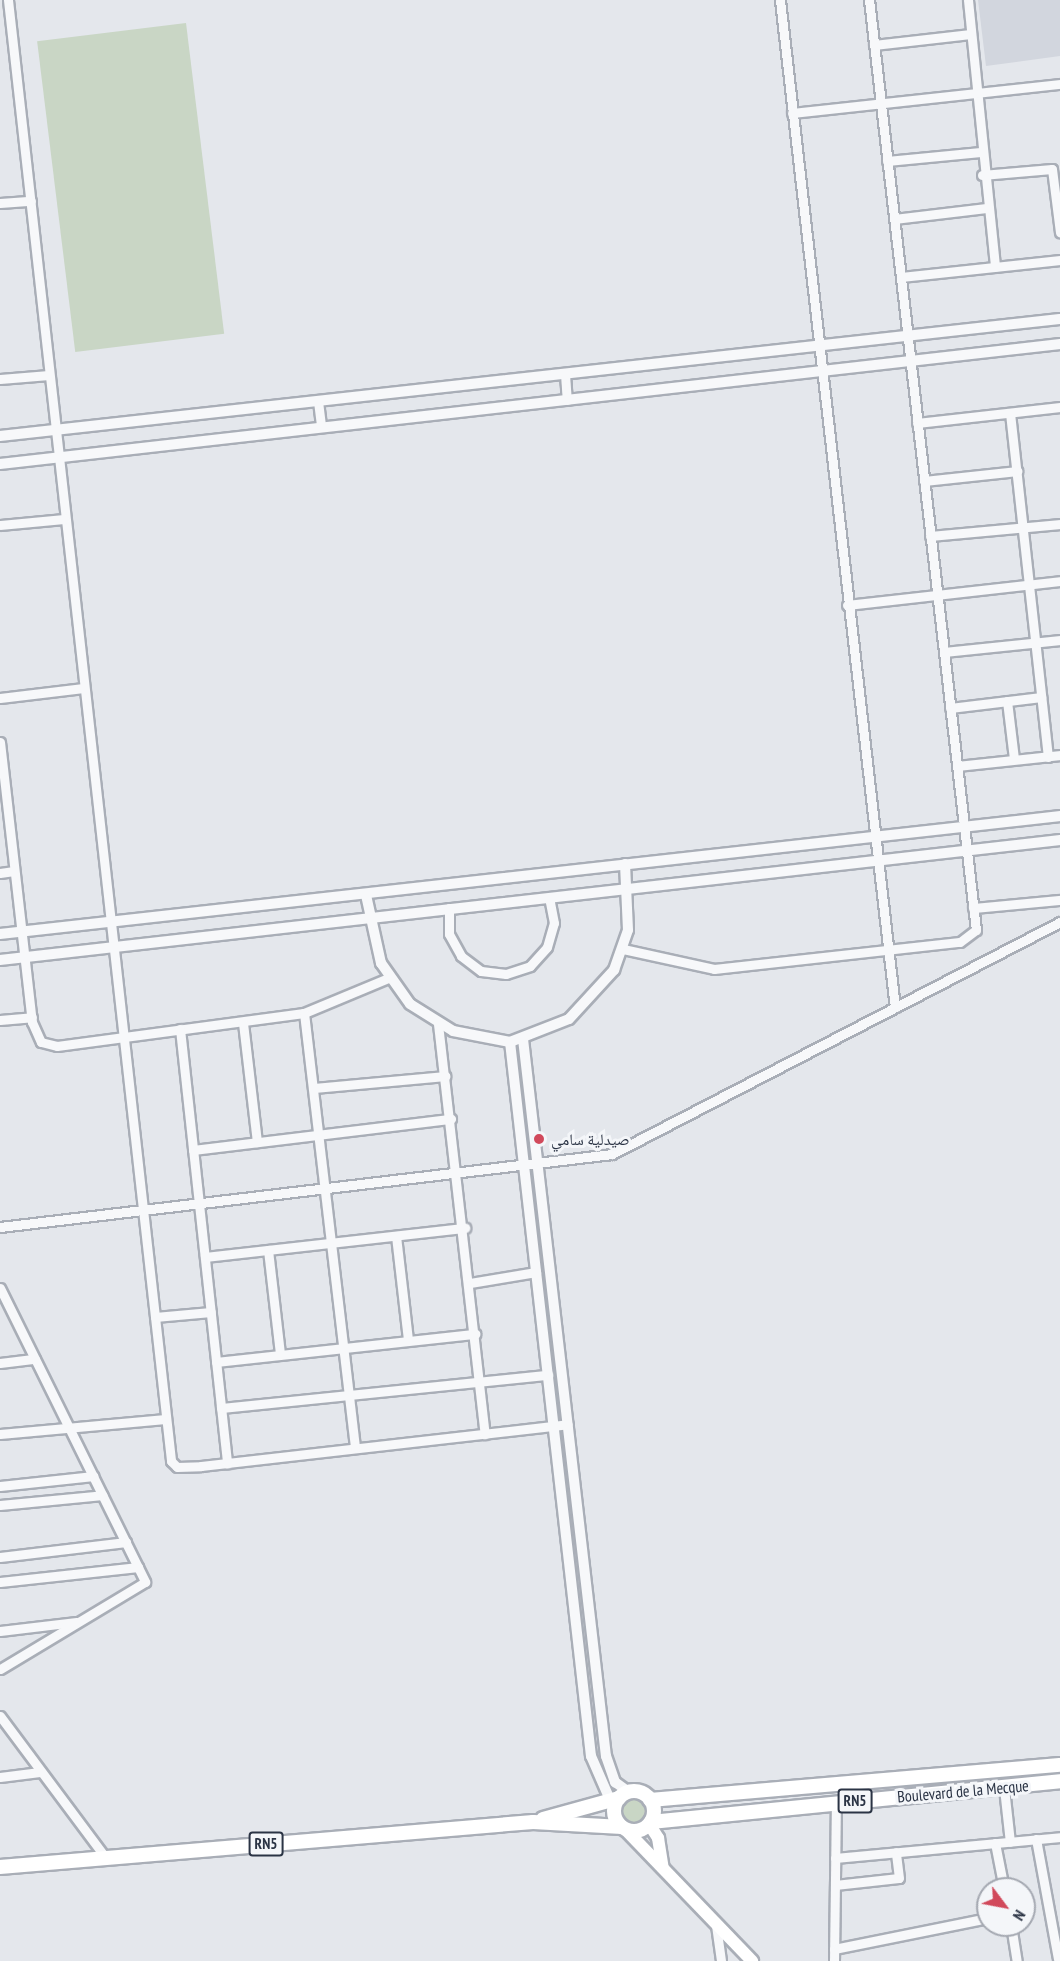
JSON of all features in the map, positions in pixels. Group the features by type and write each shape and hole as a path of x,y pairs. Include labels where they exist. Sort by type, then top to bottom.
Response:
{"main road":[{"name":"Boulevard de la Mecque","path":"618,1800 650,1800 1060,1766"},
{"name":"Boulevard de la Mecque","path":"532,1822 624,1829 650,1823 836,1802 1060,1781"},
{"name":"RN5","path":"0,1867 532,1822 618,1800"},
{"path":"618,1800 624,1829 752,1961"},
{"path":"650,1800 650,1823 661,1846 663,1868"}],"street":[{"path":"8,0 122,1036 144,1210 165,1419 175,1466 227,1463 568,1424"},
{"path":"780,0 847,605 895,1007"},
{"path":"623,950 705,969 968,940 976,930 869,0"},
{"path":"968,0 982,175 995,267"},
{"path":"874,45 970,34"},
{"path":"792,113 1060,84"},
{"path":"887,161 981,152"},
{"path":"982,175 1056,169 1060,232"},
{"path":"0,203 31,201"},
{"path":"894,219 986,208"},
{"path":"900,277 1060,260"},
{"path":"0,436 1060,319"},
{"path":"0,464 1060,344"},
{"path":"565,374 567,400"},
{"path":"0,379 49,375"},
{"path":"318,401 321,426"},
{"path":"917,423 1060,407"},
{"path":"1010,413 1048,757"},
{"path":"924,481 1017,471"},
{"path":"0,525 65,519"},
{"path":"930,536 1060,524"},
{"path":"847,605 937,593 1060,581"},
{"path":"944,652 1060,640"},
{"path":"0,698 83,688"},
{"path":"950,708 1041,697"},
{"path":"1007,701 1014,759"},
{"path":"0,742 32,1017 37,1037 50,1046 243,1023 304,1013 388,978"},
{"path":"957,766 1060,755"},
{"path":"0,934 1060,816"},
{"path":"0,960 369,916 628,890 1060,840"},
{"path":"366,895 369,916 388,978 410,1004 438,1024 510,1042 524,1039 587,1005 623,950 628,890 625,864"},
{"path":"0,873 14,871"},
{"path":"449,909 449,934 461,956 481,971 506,974 530,966 547,947 554,923 549,898"},
{"path":"973,908 1060,900"},
{"path":"0,1227 524,1167 625,1149 1060,922"},
{"path":"304,1013 321,1136 355,1447"},
{"path":"0,1020 32,1017"},
{"path":"243,1023 257,1142"},
{"path":"438,1024 459,1174 485,1434"},
{"path":"180,1029 227,1463"},
{"path":"524,1039 606,1756 615,1782 618,1800"},
{"path":"510,1042 591,1756 618,1800"},
{"path":"314,1088 445,1076"},
{"path":"194,1150 451,1119"},
{"path":"205,1257 465,1228"},
{"path":"396,1236 408,1340"},
{"path":"268,1250 280,1354"},
{"path":"470,1283 536,1272"},
{"path":"0,1288 126,1542 144,1584 0,1669"},
{"path":"155,1317 211,1312"},
{"path":"216,1362 475,1334"},
{"path":"0,1363 35,1359"},
{"path":"221,1408 548,1375"},
{"path":"0,1434 165,1419"},
{"path":"0,1486 93,1476"},
{"path":"0,1505 103,1495"},
{"path":"0,1557 126,1542"},
{"path":"0,1582 138,1567"},
{"path":"0,1630 81,1621"},
{"path":"0,1716 4,1728 106,1858"},
{"path":"0,1778 40,1772"},
{"path":"1004,1788 1010,1842"},
{"path":"834,1961 836,1802"},
{"path":"835,1857 1060,1837"},
{"path":"1036,1839 1059,1959 1047,1961"},
{"path":"995,1843 1002,1877"},
{"path":"835,1885 899,1878 896,1852"},
{"path":"1049,1906 1060,1904"},
{"path":"834,1949 976,1920"},
{"path":"716,1925 721,1961"},
{"path":"1013,1937 1017,1961"}],"shaded area":[{"path":"978,0 1060,0 1060,56 986,66"}],"green space":[{"path":"186,23 224,334 75,352 37,41"},
{"path":"633,1794 645,1799 650,1811 645,1823 633,1828 621,1823 616,1811 621,1799"}],"place":[{"name":"صيدلية سامي","path":"539,1139"}]}
